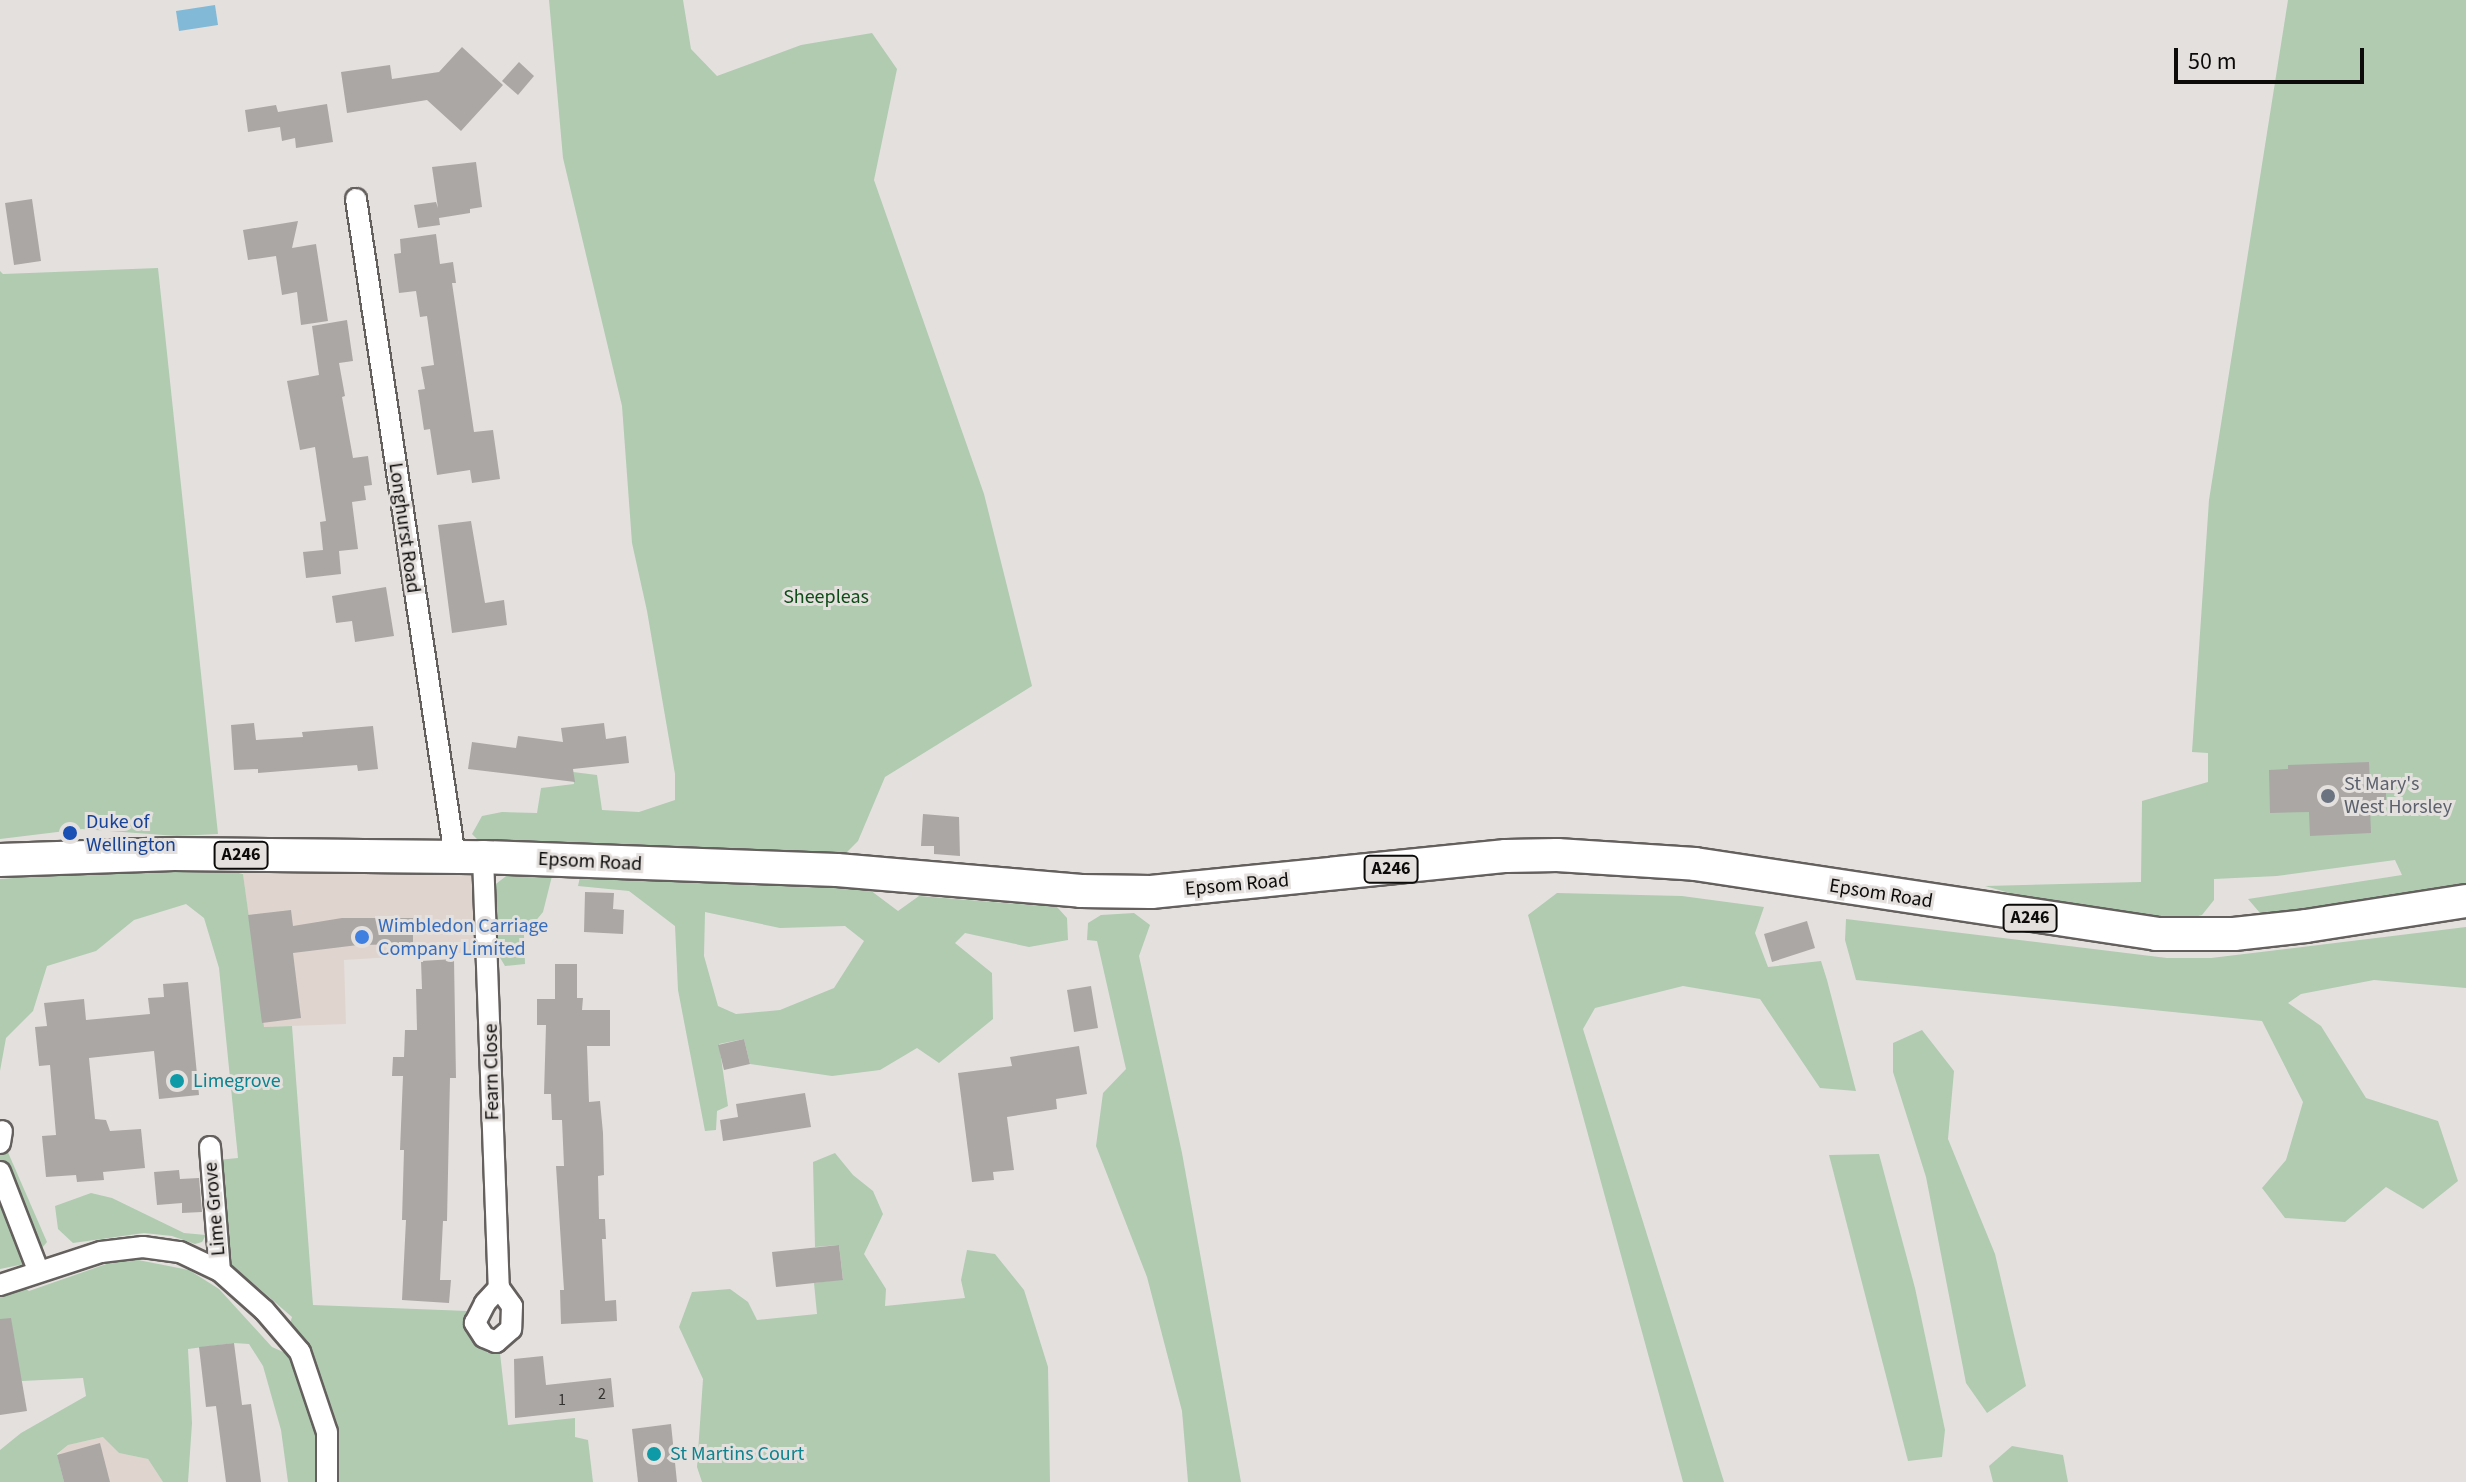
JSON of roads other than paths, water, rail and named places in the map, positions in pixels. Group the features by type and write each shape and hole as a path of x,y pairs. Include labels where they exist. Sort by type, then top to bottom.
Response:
{"main road":[{"name":"Epsom Road","path":"0,860 174,854 469,857 837,870 1081,891 1151,892 1506,856 1620,857 1695,864 2156,934 2234,934 2291,928 2466,901"}],"street":[{"name":"Longhurst Road","path":"356,199 469,857"},
{"name":"Fearn Close","path":"469,857 499,1288"},
{"name":"Lime Grove","path":"210,1147 220,1271"},
{"path":"0,1172 38,1270"},
{"path":"0,1285 38,1270 101,1252 143,1247 180,1252 220,1271 264,1310 300,1352 327,1432 327,1482"}],"water":[{"path":"215,5 218,25 179,31 176,11"}],"place":[{"name":"St Mary's West Horsley","path":"2328,796"},
{"name":"Duke of Wellington","path":"70,833"},
{"name":"Wimbledon Carriage Company Limited","path":"362,937"},
{"name":"Limegrove","path":"177,1081"},
{"name":"St Martins Court","path":"654,1454"}],"park label":[{"name":"Sheepleas","path":"826,597"}]}
